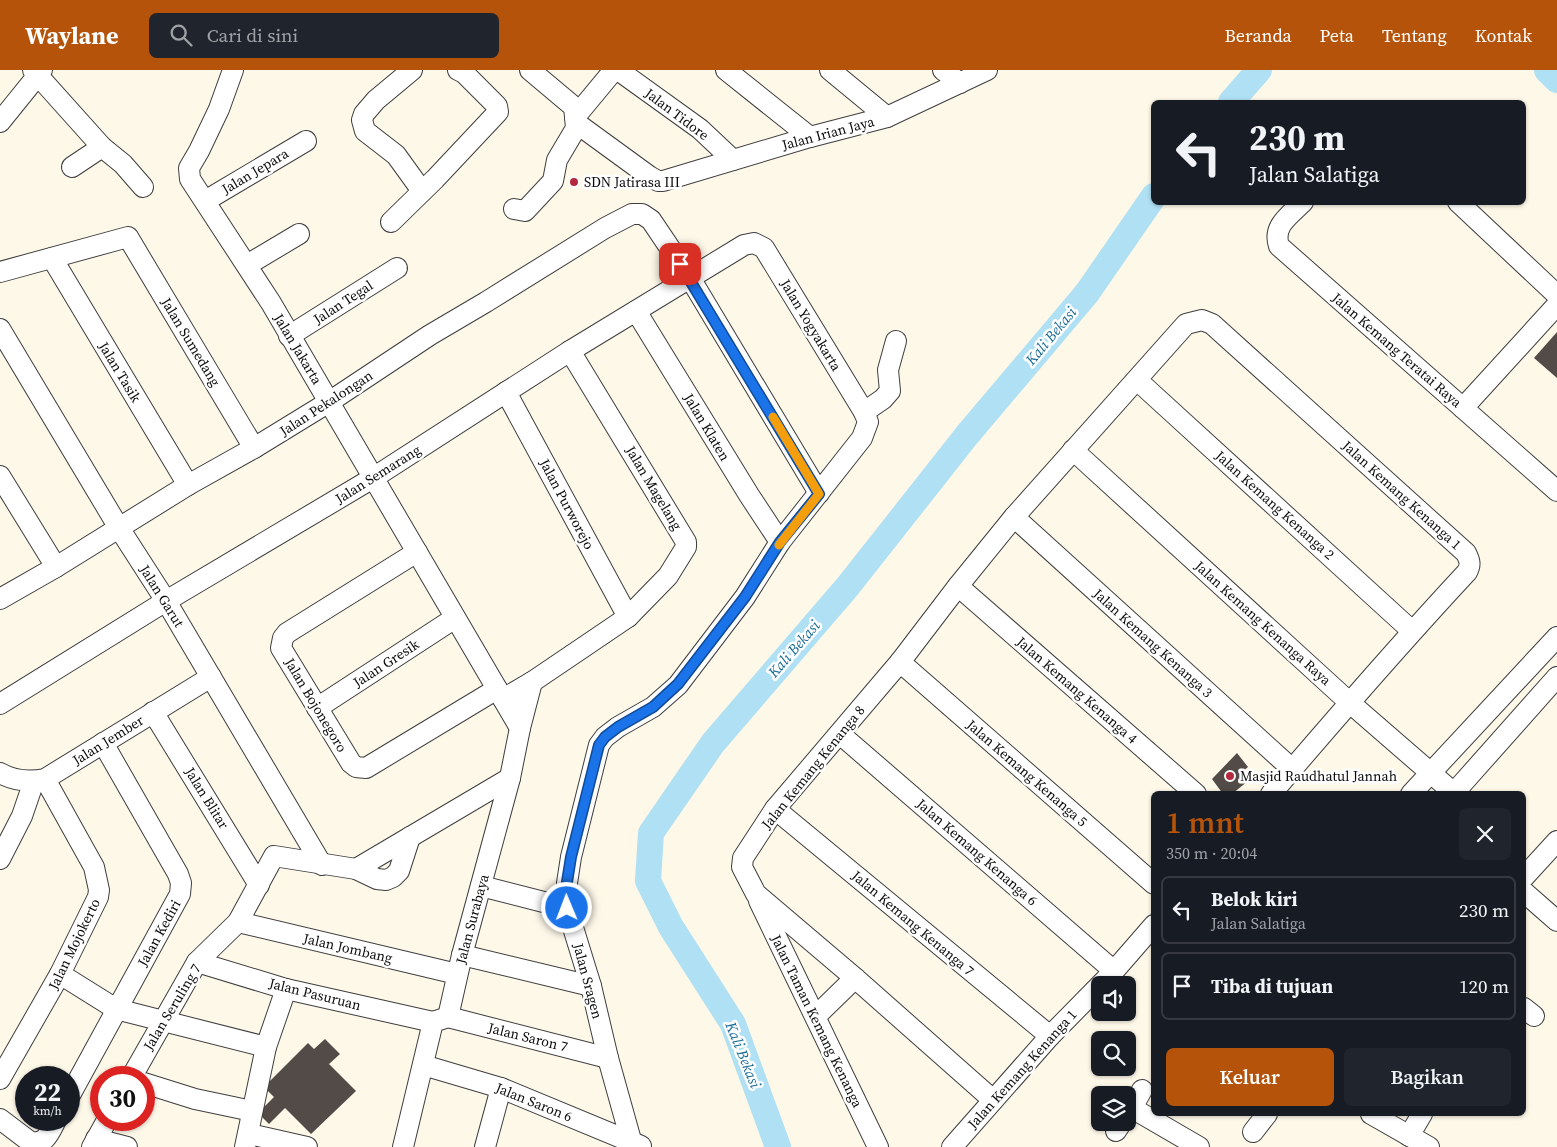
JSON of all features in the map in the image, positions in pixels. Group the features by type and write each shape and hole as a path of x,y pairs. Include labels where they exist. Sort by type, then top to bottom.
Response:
{"street":[{"name":"Jalan Jakarta","path":"233,70 219,109 189,168 190,179 247,265 520,728"},
{"path":"412,70 376,100 364,114 362,120 365,131 396,155 422,191"},
{"path":"391,222 451,163 498,112 497,106 464,73 458,70"},
{"path":"514,209 525,211 553,180 557,160 576,128 574,107 530,70"},
{"path":"575,117 614,70"},
{"name":"Jalan Tidore","path":"618,70 700,129 733,160"},
{"path":"726,70 810,137"},
{"path":"830,70 887,117"},
{"path":"943,70 960,83"},
{"name":"Jalan Irian Jaya","path":"575,117 579,125 587,131 654,179 663,181 810,137 887,117 988,70"},
{"path":"0,122 38,71 102,148 123,164 143,187"},
{"name":"Jalan Jepara","path":"205,201 306,141"},
{"path":"72,167 102,148"},
{"name":"Jalan Kemang Teratai Raya","path":"1300,205 1282,222 1277,231 1276,239 1279,246 1464,408 1554,481"},
{"path":"1461,205 1557,295"},
{"name":"Jalan Pekalongan","path":"0,598 56,567 188,485 254,448 329,402 430,335 621,219 638,214 646,216 651,220 690,278"},
{"path":"247,265 299,234"},
{"name":"Jalan Sumedang","path":"52,258 128,237 254,448"},
{"name":"Jalan Semarang","path":"0,704 166,601 372,478 636,310 744,245 754,243"},
{"name":"Jalan Yogyakarta","path":"754,243 764,248 864,412"},
{"path":"0,272 52,258"},
{"name":"Jalan Tasik","path":"52,258 188,485"},
{"name":"Jalan Tegal","path":"289,336 397,268"},
{"path":"690,278 819,494"},
{"path":"1464,408 1557,305"},
{"name":"Jalan Klaten","path":"636,310 749,495 780,542"},
{"name":"Jalan Kemang Kenanga 1","path":"1137,380 1186,324 1202,320 1212,324 1466,553 1470,560 1467,572 1349,702 1274,791"},
{"name":"Jalan Garut","path":"0,328 119,528 212,677 322,865"},
{"path":"864,412 890,392 888,370 896,341"},
{"name":"Jalan Magelang","path":"500,694 532,682 628,617 668,576 684,552 686,542 570,351"},
{"path":"1073,450 1137,380"},
{"name":"Jalan Kemang Kenanga 2","path":"1137,380 1412,631"},
{"name":"Jalan Purworejo","path":"506,392 628,617"},
{"name":"Jalan Sragen","path":"637,1145 608,1058 591,986 567,908 567,882 571,857 599,745 605,737 618,727 653,707 678,684 745,597 780,542 862,438 868,422 864,412"},
{"name":"Jalan Kemang Kenanga 8","path":"993,1100 856,978 756,894 742,867 743,858 776,810 900,662 1014,517 1073,450"},
{"name":"Jalan Kemang Kenanga Raya","path":"1073,450 1349,702 1452,791"},
{"path":"0,476 56,567"},
{"name":"Jalan Kemang Kenanga 3","path":"1014,517 1292,769"},
{"name":"Jalan Bojonegoro","path":"417,552 287,633 283,638 281,648 351,763 356,767 366,768 500,694"},
{"name":"Jalan Kemang Kenanga 4","path":"958,586 1193,791"},
{"name":"Jalan Gresik","path":"318,708 456,618"},
{"path":"1415,791 1557,637"},
{"name":"Jalan Kemang Kenanga 5","path":"900,662 1151,881"},
{"name":"Jalan Jember","path":"39,780 212,677"},
{"path":"1456,791 1557,677"},
{"name":"Jalan Surabaya","path":"403,1147 423,1065 457,974 482,886 532,682"},
{"name":"Jalan Blitar","path":"154,712 259,885"},
{"name":"Jalan Kemang Kenanga 6","path":"840,734 1114,970"},
{"name":"Jalan Kediri","path":"80,1076 116,1009 176,905 181,883 178,874 102,743"},
{"path":"0,773 18,780 39,780 0,859"},
{"path":"356,869 510,778"},
{"name":"Jalan Mojokerto","path":"0,1078 60,974 96,902 99,890 94,867 39,780"},
{"name":"Jalan Kemang Kenanga 7","path":"776,810 1050,1036"},
{"path":"239,850 322,865 356,869 377,879 386,880 393,877 399,871 410,837"},
{"path":"1527,865 1557,840"},
{"name":"Jalan Seruling 7","path":"138,1066 197,962 238,922 274,856"},
{"path":"482,886 567,908"},
{"name":"Jalan Taman Kemang Kenanga","path":"756,894 878,1147"},
{"path":"1526,894 1557,921"},
{"name":"Jalan Jombang","path":"238,922 457,974"},
{"name":"Jalan Kemang Kenanga 1","path":"952,1147 1050,1036 1114,970 1151,928"},
{"path":"462,955 591,986"},
{"name":"Jalan Pasuruan","path":"197,962 286,989 441,1020"},
{"path":"60,974 116,1009 266,1047"},
{"path":"816,1016 856,978"},
{"path":"286,989 266,1047 247,1140 307,1147"},
{"name":"Jalan Saron 7","path":"441,1020 608,1058"},
{"name":"Jalan Saron 6","path":"423,1065 502,1088 637,1145"},
{"path":"155,1086 195,1098 252,1110"},
{"path":"485,1147 502,1088"},
{"path":"1136,1100 1142,1090"},
{"path":"1253,1132 1265,1116"},
{"path":"1374,1116 1415,1142 1422,1116"},
{"path":"0,1119 15,1131"},
{"path":"1136,1123 1199,1147"},
{"path":"15,1131 34,1144 46,1139 50,1131"},
{"path":"101,1131 94,1143 127,1147"}],"building":[{"path":"1557,332 1557,378 1534,358"},
{"name":"Masjid Raudhatul Jannah","path":"1237,753 1248,767 1242,772 1248,781 1236,791 1221,791 1212,779"},
{"path":"325,1039 340,1054 329,1064 356,1091 311,1134 285,1108 269,1124 258,1113 274,1097 264,1087 308,1043 314,1049"}],"waterway":[{"name":"Kali Bekasi","path":"1233,100 1259,70"},
{"name":"Kali Bekasi","path":"1547,70 1557,80"},
{"name":"Kali Bekasi","path":"778,1147 733,1024 671,927 648,881 651,833 713,743 848,586 967,435 1087,293 1151,200"}],"slow traffic":[{"path":"773,417 819,494 779,545"}],"place":[{"name":"SDN Jatirasa III","path":"574,182"},
{"name":"Masjid Raudhatul Jannah","path":"1230,776"}],"route":[{"path":"567,908 567,882 571,857 599,745 605,737 618,727 653,707 678,684 745,597 780,542 819,494 680,264"}]}
